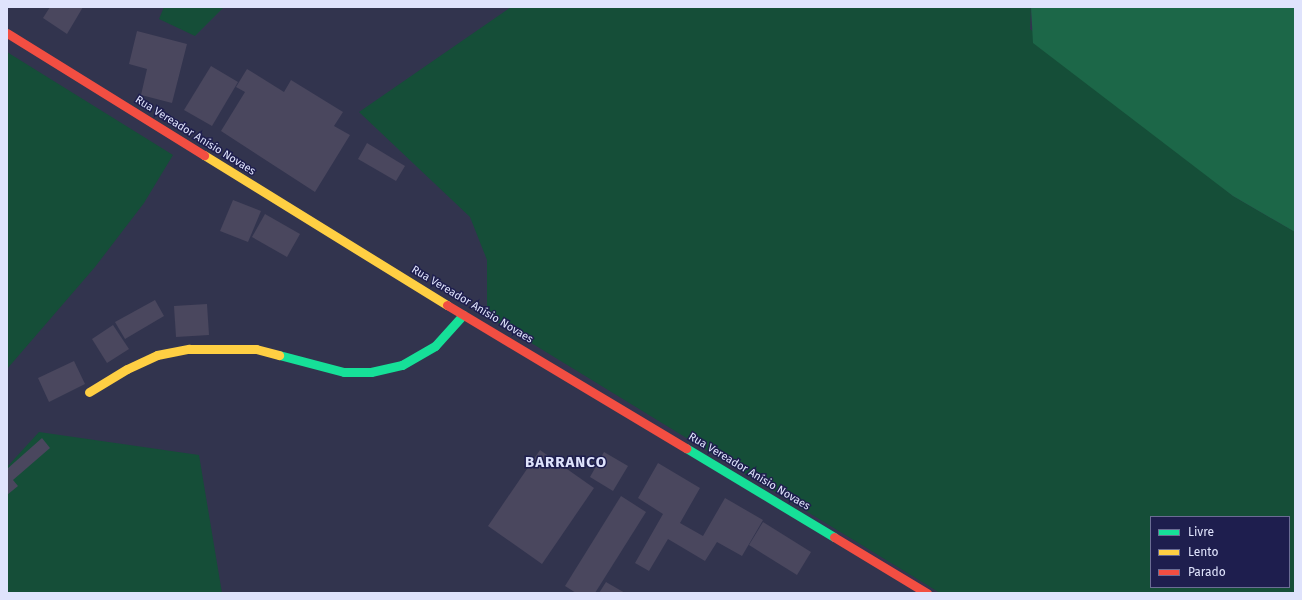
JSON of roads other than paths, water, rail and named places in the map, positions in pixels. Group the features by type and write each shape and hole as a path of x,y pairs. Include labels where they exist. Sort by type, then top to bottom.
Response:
{"main road":[{"name":"Rua Vereador Anísio Novaes","path":"7,33 463,315 927,593"},
{"path":"89,392 127,369 157,355 189,348 256,349 344,372 371,372 402,365 435,346 463,315"}],"district":[{"name":"BARRANCO","path":"566,463"}]}
